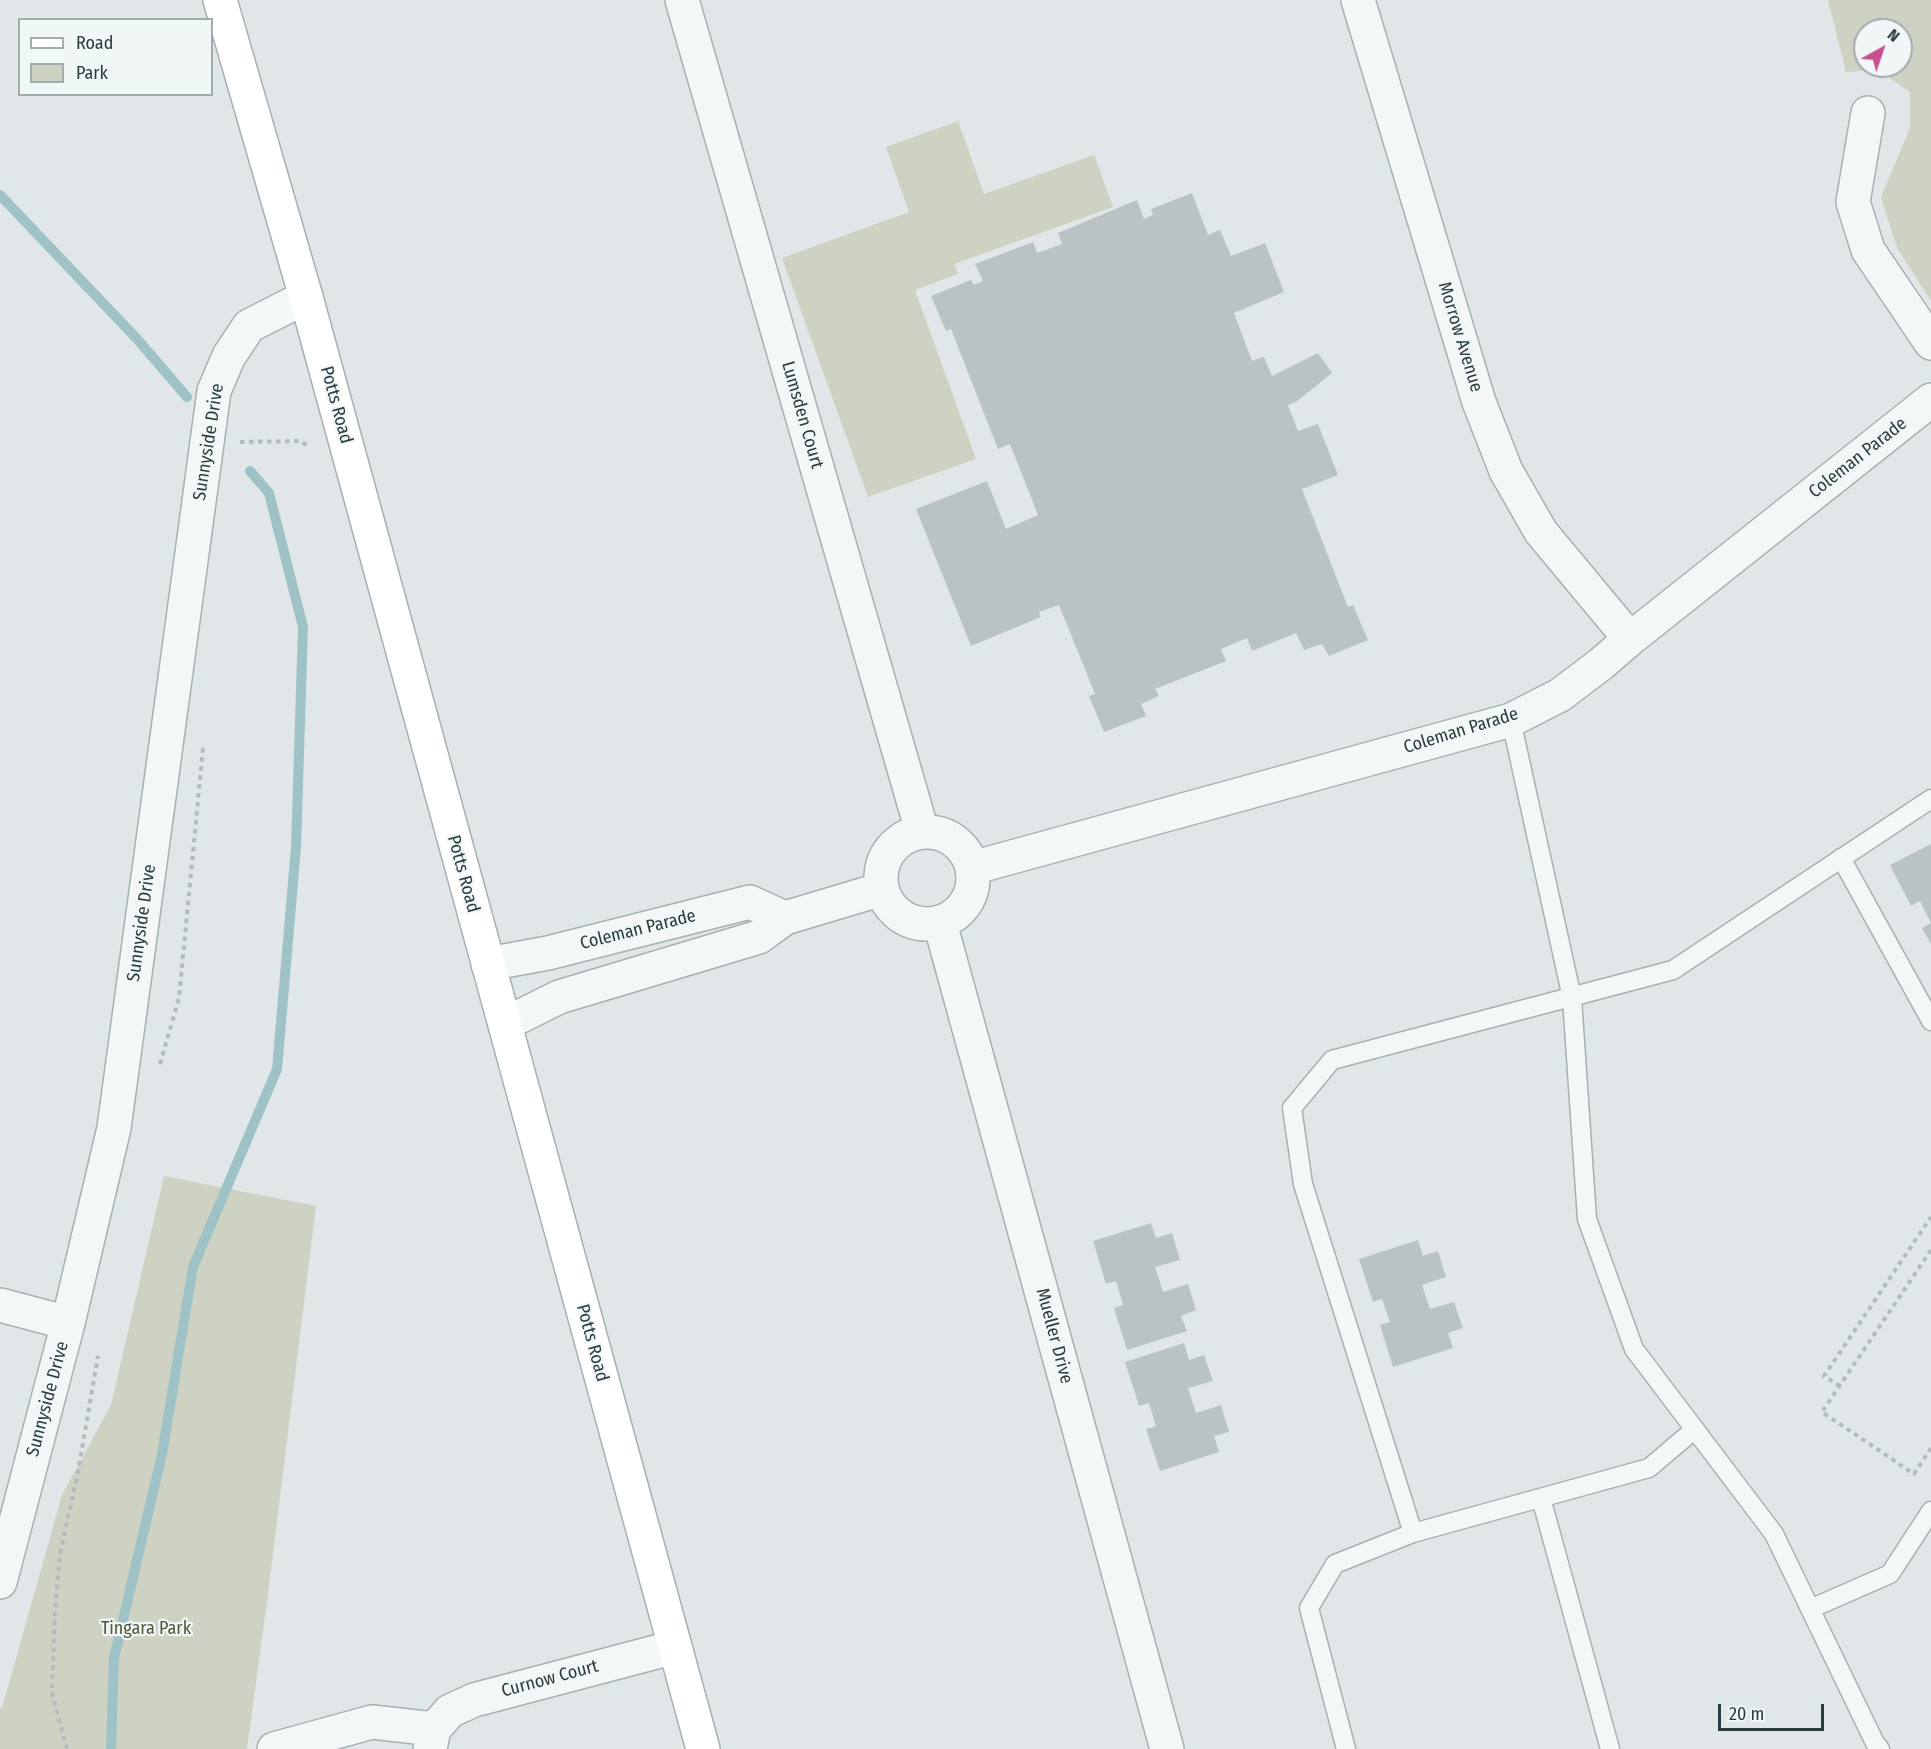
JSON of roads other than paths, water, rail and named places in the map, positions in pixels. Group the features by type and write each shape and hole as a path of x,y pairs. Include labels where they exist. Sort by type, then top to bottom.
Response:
{"street":[{"name":"Potts Road","path":"220,0 306,297 703,1749"},
{"name":"Lumsden Court","path":"682,0 922,831"},
{"name":"Morrow Avenue","path":"1358,0 1479,402 1506,471 1541,532 1630,639"},
{"path":"1868,113 1853,202 1868,250 1931,343"},
{"name":"Sunnyside Drive","path":"0,1582 68,1323 114,1128 214,391 229,356 249,326 306,297"},
{"name":"Coleman Parade","path":"972,868 1511,720 1560,695 1601,664 1931,400"},
{"path":"922,831 939,833 957,842 967,854 972,868 972,891 962,908 954,917 931,925 915,923 897,914 885,899 879,882 882,865 890,848 903,837 922,831"},
{"path":"504,1024 559,997 759,937 785,918 882,889"},
{"name":"Coleman Parade","path":"488,964 548,953 750,902 785,918"},
{"name":"Mueller Drive","path":"940,923 1167,1749"},
{"path":"0,1305 68,1323"},
{"name":"Curnow Court","path":"274,1749 372,1722 432,1739 450,1712 474,1700 675,1647"}],"lane":[{"path":"1511,720 1572,998 1587,1219 1634,1349 1774,1534 1875,1743 1880,1749"},
{"path":"1413,1533 1303,1184 1292,1108 1332,1060 1673,970 1931,799"},
{"path":"1841,858 1931,1021"},
{"path":"1346,1749 1309,1608 1335,1564 1413,1533 1649,1468 1695,1429"},
{"path":"1541,1498 1610,1749"},
{"path":"1810,1609 1890,1574 1931,1512"}],"waterway":[{"path":"0,195 138,340 187,397"},
{"path":"111,1749 114,1658 162,1454 193,1267 277,1069 296,847 303,627 269,493 250,471"}],"park label":[{"name":"Tingara Park","path":"146,1629"}]}
